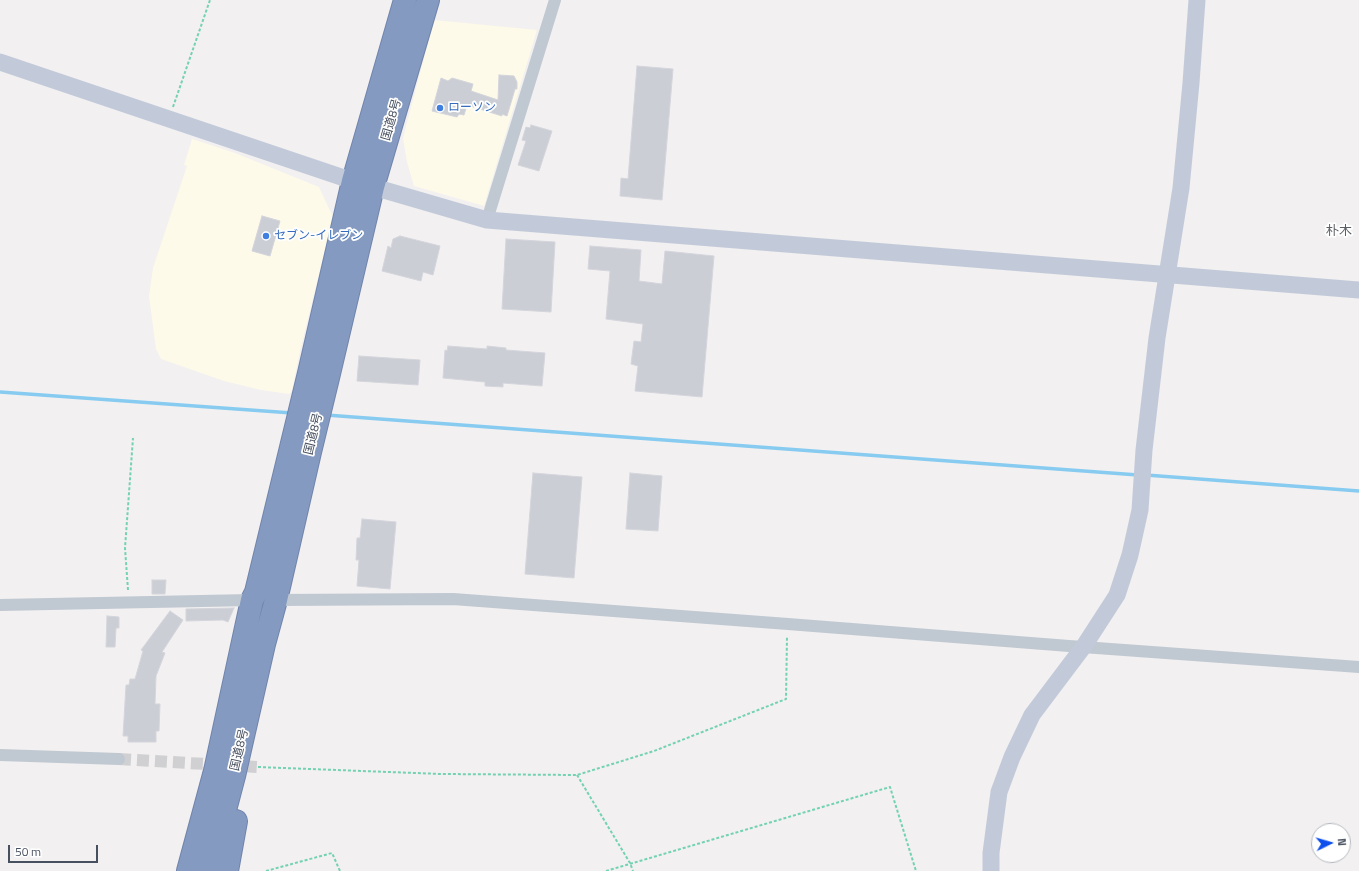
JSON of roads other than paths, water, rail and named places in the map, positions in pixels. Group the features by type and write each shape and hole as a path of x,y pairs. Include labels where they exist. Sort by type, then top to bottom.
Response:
{"highway":[{"name":"国道8号","path":"188,871 215,771 252,600 256,592 295,470 319,375 405,0"},
{"name":"国道8号","path":"363,184 428,0"},
{"name":"国道8号","path":"209,871 234,776 276,600 295,470"},
{"path":"227,871 237,815 258,672"},
{"path":"176,871 186,833 229,708"}],"street":[{"path":"487,220 555,0"},
{"path":"991,871 991,853 999,792 1012,757 1032,715 1084,646 1117,595 1130,555 1140,510 1144,450 1157,338 1181,188 1197,0"},
{"path":"0,62 363,184 487,220 1359,290"},
{"path":"276,600 453,599 1359,667"},
{"path":"0,605 252,600"},
{"path":"0,755 119,759"}],"waterway":[{"path":"0,392 292,413"},
{"path":"326,415 1138,475"},
{"path":"1146,475 1359,491"}],"tunnel":[{"path":"119,759 258,767"}],"place":[{"name":"ローソン","path":"440,108"},
{"name":"セブン-イレブン","path":"266,236"}],"district":[{"name":"朴木","path":"1339,232"}]}
